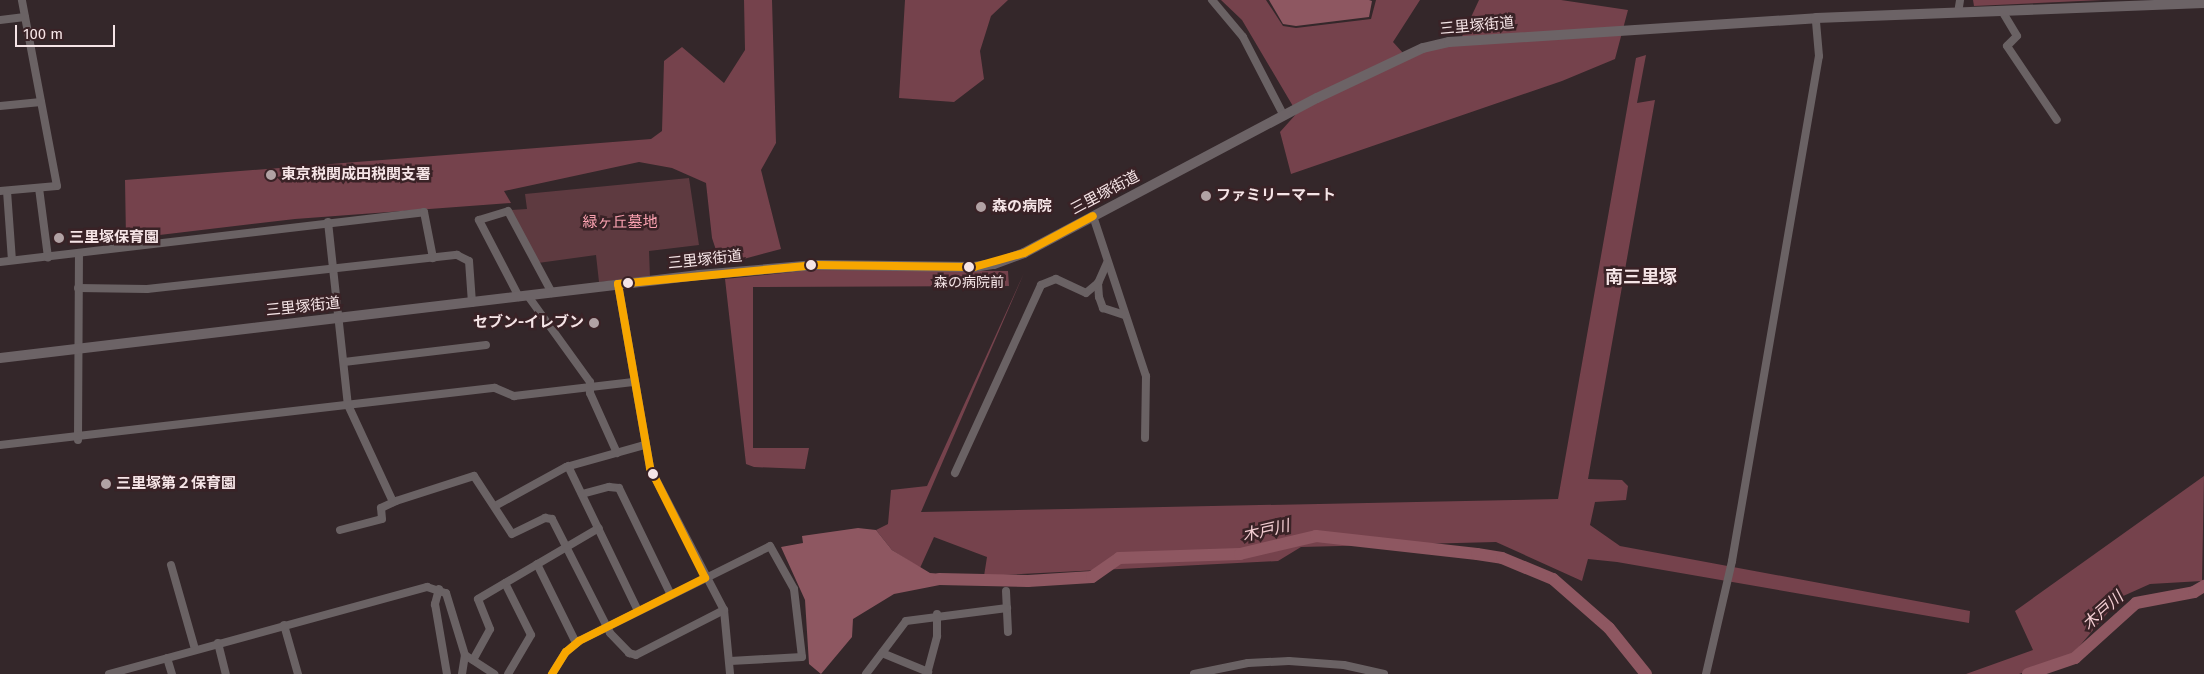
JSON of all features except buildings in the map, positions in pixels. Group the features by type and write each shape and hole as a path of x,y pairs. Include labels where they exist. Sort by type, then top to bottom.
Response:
{"main road":[{"name":"三里塚街道","path":"0,358 76,350 121,341 472,303 618,284 816,265 974,267 1024,253 1284,116 1435,44 1816,18 2204,3"}],"street":[{"path":"12,260 4,191 57,186 22,0"},
{"path":"1212,0 1243,37 1284,116"},
{"path":"1958,13 1960,0"},
{"path":"2002,11 2017,36 2007,46 2057,120"},
{"path":"0,20 25,17"},
{"path":"1706,674 1732,561 1819,56 1816,18"},
{"path":"0,106 41,102"},
{"path":"39,188 48,257"},
{"path":"552,293 508,211 479,220 524,297 590,388 617,453"},
{"path":"0,262 424,212 433,258"},
{"path":"1093,216 1146,376 1145,438"},
{"path":"328,222 348,405 393,502"},
{"path":"78,438 76,350 79,254"},
{"path":"78,288 147,289 334,270 457,255 469,261 472,303"},
{"path":"955,473 1041,286 1056,279 1086,293 1098,283 1107,263"},
{"path":"1098,283 1103,308 1125,316"},
{"path":"618,284 633,382 645,445 655,480 705,578 724,610 730,674"},
{"path":"344,362 486,345"},
{"path":"0,445 78,438 495,388 514,396 633,382"},
{"path":"495,506 568,466 645,445"},
{"path":"568,466 638,610"},
{"path":"340,530 382,519 380,509 393,502 474,476 515,535 550,518 567,546 607,627 629,653 636,655 724,610"},
{"path":"582,494 609,487 619,488 671,595"},
{"path":"473,660 490,628 476,601 599,528"},
{"path":"552,674 576,643 638,610 770,546 794,590 802,657 730,662"},
{"path":"537,564 576,643"},
{"path":"171,565 195,649"},
{"path":"506,583 531,635 508,674"},
{"path":"109,674 416,588 439,589 448,596 465,655 462,674"},
{"path":"439,589 435,604 447,674"},
{"path":"1006,592 1008,632"},
{"path":"866,674 906,621 937,614 1007,608"},
{"path":"882,653 927,673 937,636 937,614"},
{"path":"284,625 298,674"},
{"path":"218,643 226,674"},
{"path":"465,655 494,674"},
{"path":"167,658 172,674"},
{"path":"1194,674 1248,663 1289,662 1344,665 1384,674"}],"green space":[{"name":"緑ヶ丘墓地","path":"689,178 699,245 649,251 650,277 599,282 596,255 538,263 511,210 527,209 525,194"}],"shaded area":[{"path":"744,0 772,0 776,143 761,170 781,249 721,265 712,238 706,183 672,168 639,162 504,191 511,203 295,219 126,239 125,180 651,139 662,131 664,61 682,47 724,83 745,50"},
{"path":"905,0 1008,0 991,16 980,51 984,79 954,102 899,98"},
{"path":"1221,0 1266,0 1283,26 1296,28 1371,19 1376,0 1420,0 1393,42 1403,53 1459,43 1479,0 1561,0 1628,10 1615,59 1562,81 1291,174 1280,132 1297,113 1242,20"},
{"path":"1269,0 1372,1 1369,17 1296,26 1283,24"},
{"path":"1973,0 2103,0 1974,6"},
{"path":"1646,55 1637,103 1655,100 1588,479 1622,480 1628,486 1626,500 1595,502 1590,525 1620,546 1970,611 1969,623 1617,562 1588,559 1582,581 1496,542 1301,547 1278,561 984,576 987,557 934,537 920,568 892,550 876,530 888,524 891,490 927,486 1024,273 921,512 1558,499 1636,58"},
{"path":"811,270 1008,271 1009,286 753,287 753,448 809,448 805,469 754,467 746,464 725,279"},
{"path":"2204,476 2202,581 2150,584 2121,597 2072,655 2019,674 1966,674 2033,650 2015,611"},
{"path":"858,528 876,530 892,550 930,573 955,575 955,582 894,594 853,619 852,637 821,674 809,664 805,600 781,547 803,543 802,536"}],"waterway":[{"name":"木戸川","path":"939,579 1028,581 1092,577 1119,558 1240,554 1316,536 1477,554 1502,558 1553,579 1609,628 1646,674"},
{"name":"木戸川","path":"2028,674 2075,658 2136,603 2194,592 2204,586"}],"transit line":[{"path":"618,284 816,265 974,267 1024,253 1093,216"},
{"path":"618,284 650,468 705,578"},
{"path":"552,674 566,652 579,641 705,578"}],"place":[{"name":"東京税関成田税関支署","path":"271,175"},
{"name":"ファミリーマート","path":"1206,196"},
{"name":"森の病院","path":"981,207"},
{"name":"三里塚保育園","path":"59,238"},
{"name":"森の病院前","path":"969,267"},
{"name":"セブン-イレブン","path":"594,323"},
{"name":"三里塚第２保育園","path":"106,484"}],"district":[{"name":"南三里塚","path":"1641,277"}]}
